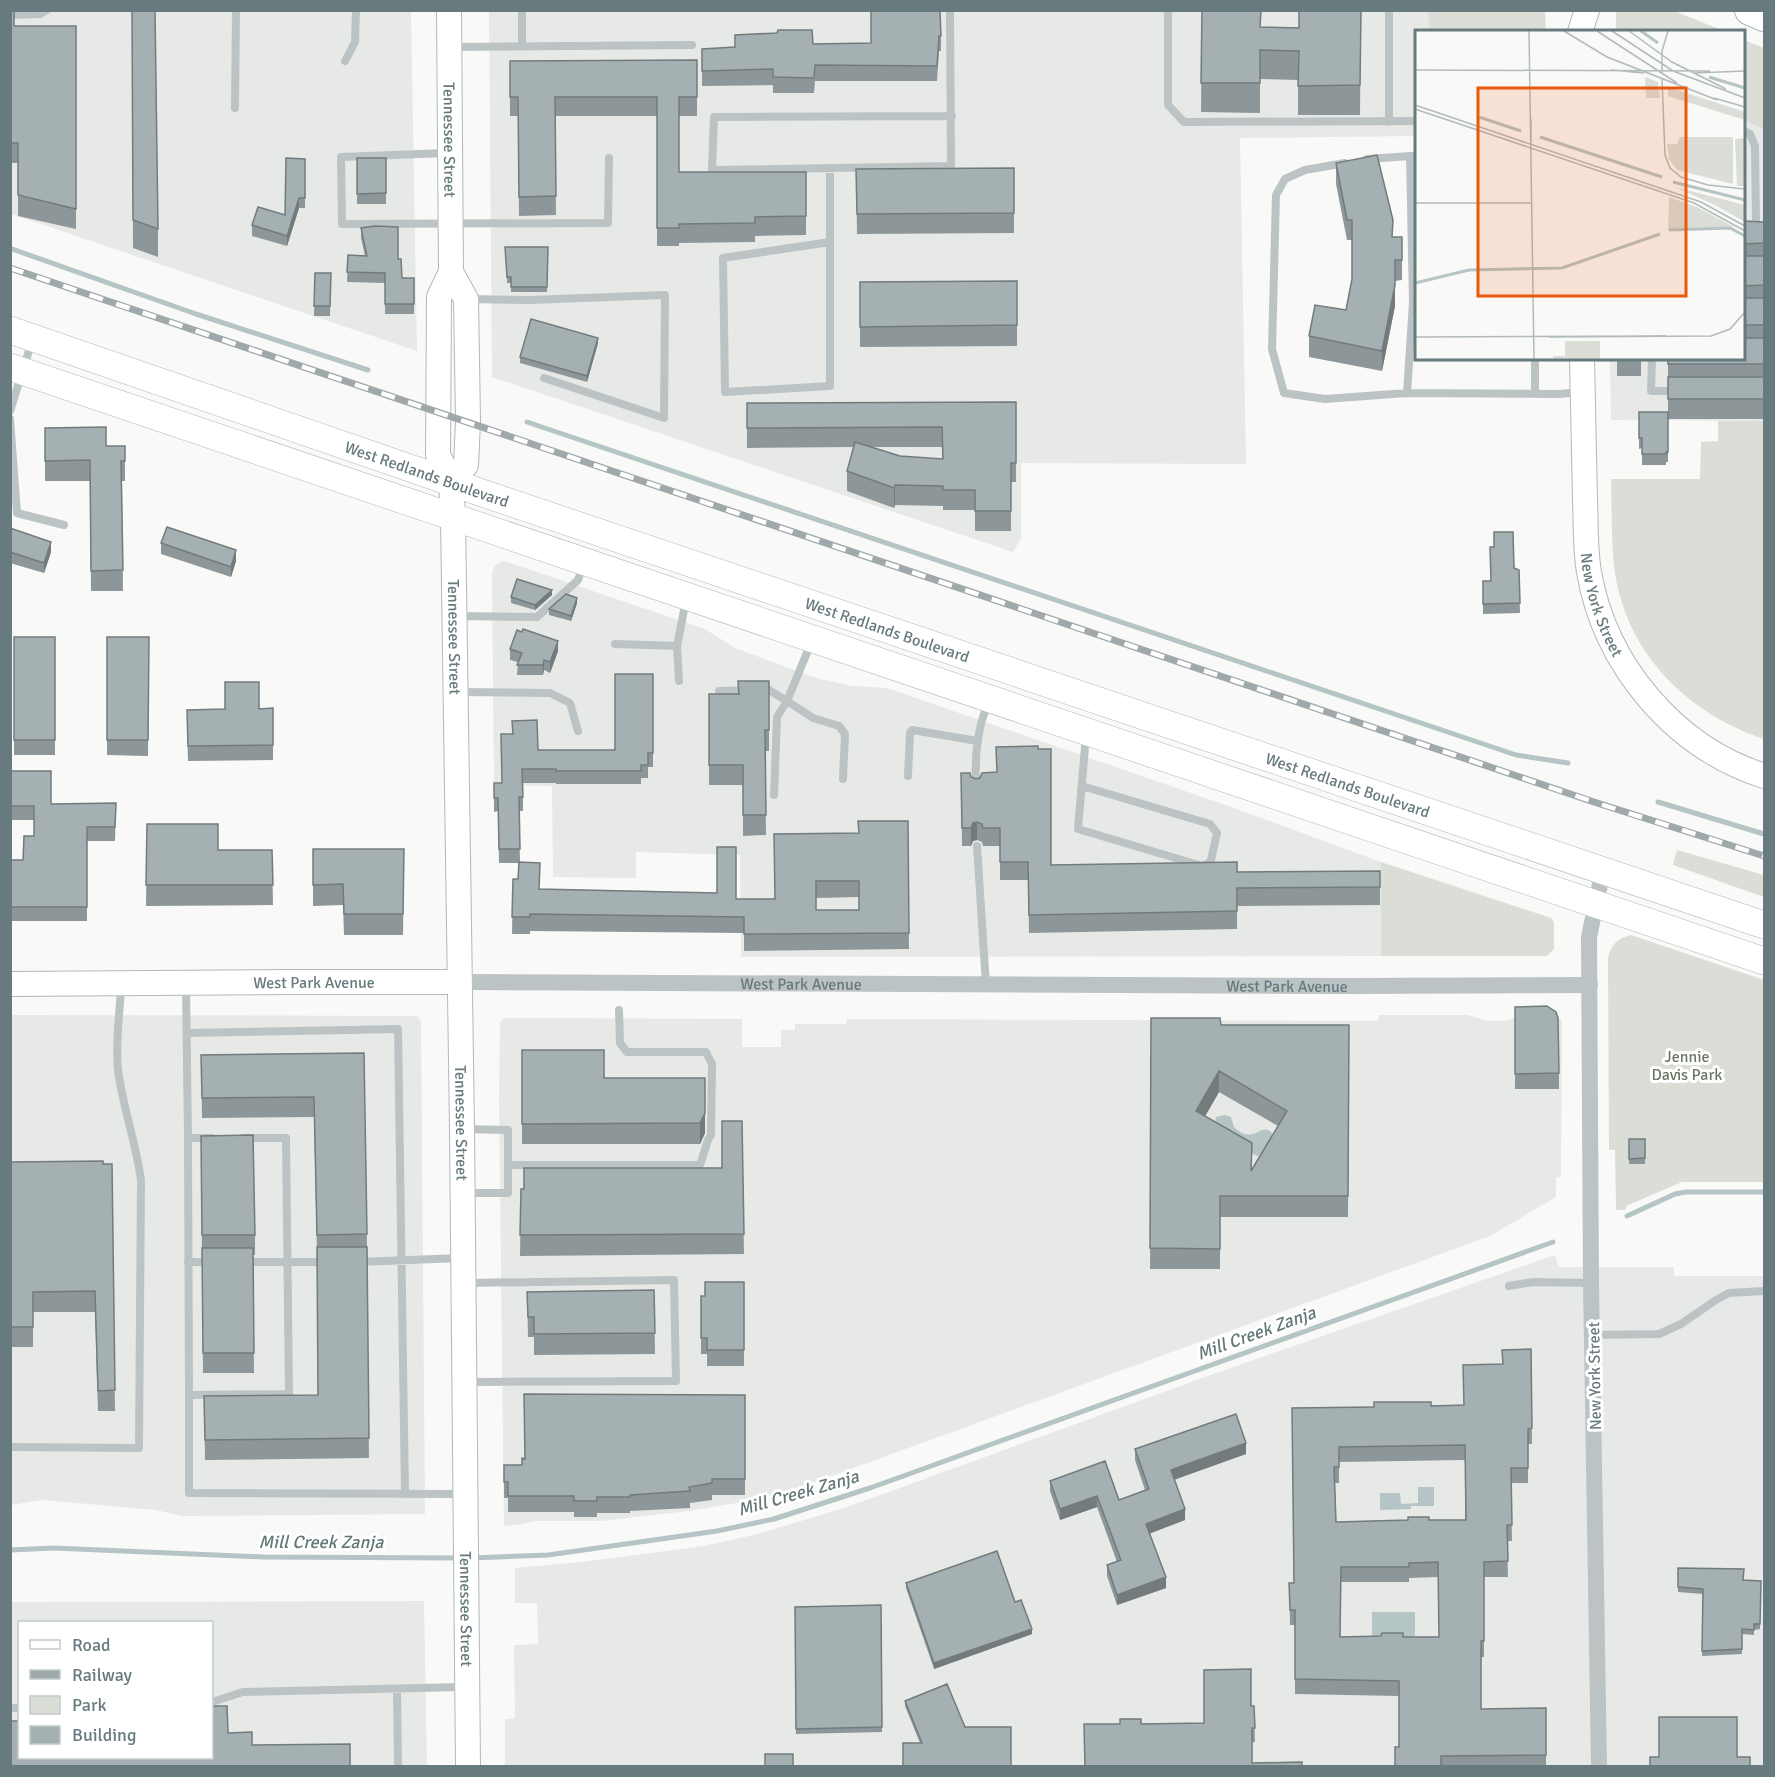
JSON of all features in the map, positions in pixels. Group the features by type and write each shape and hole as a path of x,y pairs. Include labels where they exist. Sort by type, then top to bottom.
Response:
{"highway":[{"path":"1750,10 1764,16"}],"main road":[{"name":"Tennessee Street","path":"449,10 451,272 439,297 438,455 451,481 453,517 468,1767"},
{"path":"1572,10 1578,30"},
{"path":"1580,30 1587,10"},
{"path":"451,272 466,299 468,422 466,465 451,481"},
{"name":"West Redlands Boulevard","path":"22,334 1764,925"},
{"name":"New York Street","path":"1582,360 1589,572 1599,612 1614,648 1635,681 1661,713 1704,747 1764,776"},
{"name":"West Redlands Boulevard","path":"16,369 1764,961"},
{"name":"West Park Avenue","path":"10,984 459,982"}],"street":[{"name":"New York Street","path":"1599,1767 1591,1283 1589,937 1604,870"},
{"name":"West Park Avenue","path":"459,982 1346,987 1590,985"}],"lane":[{"path":"10,15 40,14 47,10"},
{"path":"235,108 236,10"},
{"path":"345,61 355,42 356,10"},
{"path":"522,10 522,46"},
{"path":"950,10 952,116 951,166 712,170 714,117 952,116"},
{"path":"1168,10 1168,105 1184,122 1415,121"},
{"path":"1389,10 1389,122"},
{"path":"450,47 692,45"},
{"path":"1745,132 1750,134 1755,146 1760,225"},
{"path":"451,153 341,157 342,224 608,223 609,158"},
{"path":"1362,159 1413,156 1414,337 1407,393"},
{"path":"1351,162 1305,170 1285,180 1276,195 1272,349 1284,393 1325,399 1407,393 1583,392"},
{"path":"830,168 830,242 830,386 725,392 723,258 830,242"},
{"path":"466,299 529,300 665,295 664,418 544,378"},
{"path":"10,411 22,334"},
{"path":"1535,360 1535,394"},
{"path":"1652,360 1651,391 1685,391"},
{"path":"10,419 14,512 64,525"},
{"path":"454,616 537,617 578,580 584,562"},
{"path":"679,681 677,646 687,597"},
{"path":"774,795 777,717 787,701 813,639"},
{"path":"615,644 677,646"},
{"path":"718,691 769,690 813,718 838,726 845,734 843,778"},
{"path":"454,692 550,693 570,703 578,731"},
{"path":"976,791 975,768 981,718 991,699"},
{"path":"908,776 909,733 912,730 978,741"},
{"path":"1082,786 1210,824 1217,833 1211,860 1202,866 1078,829 1086,732"},
{"path":"977,846 986,985"},
{"path":"186,982 189,1493 465,1494"},
{"path":"10,1447 139,1448 141,1180 137,1151 123,1103 118,1067 122,983"},
{"path":"508,1165 700,1165 711,1135 712,1064 706,1052 627,1052 620,1043 619,1010"},
{"path":"187,1033 398,1029 405,1494"},
{"path":"462,1129 508,1130 508,1193 462,1193"},
{"path":"188,1138 220,1138"},
{"path":"189,1395 289,1394 285,1138 231,1138"},
{"path":"344,1262 463,1258"},
{"path":"188,1262 221,1262"},
{"path":"232,1262 333,1262"},
{"path":"463,1283 674,1280 676,1381 464,1383"},
{"path":"1509,1286 1533,1282 1591,1283"},
{"path":"1593,1335 1659,1334 1682,1324 1729,1293 1764,1291"},
{"path":"213,1702 243,1692 467,1687"},
{"path":"398,1689 398,1767"}],"shaded area":[{"path":"1428,10 1429,30 1415,30 1415,136 1240,138 1246,464 1021,463 1021,538 1013,552 492,377 489,11"},
{"path":"10,11 411,11 417,351 11,214"},
{"path":"1745,121 1764,129 1764,421 1611,420 1610,360 1745,360"},
{"path":"504,561 705,629 735,648 816,678 852,686 887,688 1237,809 1381,862 1381,956 741,957 740,855 636,852 636,878 553,877 552,786 494,785 492,574 494,567"},
{"path":"1530,1011 1551,1012 1562,1021 1561,1177 1556,1178 1556,1197 1490,1236 793,1490 748,1501 689,1511 600,1521 534,1521 504,1526 499,1098 500,1023 504,1018 742,1019 742,1047 781,1047 781,1030 795,1030 795,1024 846,1024 847,1019 1378,1021 1379,1015 1468,1015 1488,1021 1505,1021"},
{"path":"10,1015 417,1016 421,1022 425,1514 182,1516 156,1510 43,1500 11,1505"},
{"path":"1225,1115 1231,1117 1234,1127 1242,1133 1270,1131 1275,1137 1269,1152 1257,1156 1242,1149 1214,1129 1216,1117"},
{"path":"1555,1255 1559,1267 1674,1267 1674,1276 1764,1276 1764,1766 505,1766 505,1719 515,1718 514,1645 538,1644 537,1603 515,1603 515,1568 704,1546 758,1534 847,1507 1219,1372"},
{"path":"1418,1487 1434,1487 1434,1506 1380,1510 1380,1493 1400,1493 1401,1504 1418,1503"},
{"path":"424,1601 427,1766 11,1766 10,1602"},
{"path":"1372,1612 1415,1612 1415,1643 1372,1643"}],"green space":[{"path":"1428,11 1545,11 1546,30 1429,30"},
{"path":"1616,11 1674,11 1722,30 1616,30"},
{"path":"1745,40 1764,48 1764,129 1745,121"},
{"path":"1718,421 1764,421 1764,739 1736,728 1709,713 1664,675 1645,651 1631,625 1620,597 1614,566 1611,479 1700,479 1701,442 1718,441"},
{"path":"1677,850 1764,875 1764,897 1673,865"},
{"path":"1381,862 1551,918 1554,922 1554,949 1547,956 1381,956"},
{"name":"Jennie Davis Park","path":"1631,935 1764,980 1764,1182 1682,1182 1626,1206 1626,1210 1616,1210 1615,1150 1609,1150 1608,959 1615,943"}],"building":[{"path":"132,10 155,10 158,229 133,220"},
{"path":"871,10 940,10 941,36 939,36 937,66 815,65 814,78 773,77 773,69 702,71 702,49 735,47 735,35 777,33 778,30 812,30 813,44 871,43"},
{"path":"1202,10 1261,10 1260,27 1299,28 1299,10 1361,10 1360,85 1298,86 1299,51 1260,50 1260,83 1201,83"},
{"path":"10,11 14,11 14,26 76,26 76,209 18,195 18,143 10,143"},
{"path":"697,60 697,97 679,97 679,172 806,172 806,216 755,217 755,223 679,224 679,228 657,228 657,97 555,97 556,196 519,197 518,97 510,97 510,61"},
{"path":"1377,155 1393,220 1392,237 1402,237 1402,260 1395,260 1395,285 1382,351 1309,336 1315,305 1346,310 1352,279 1352,220 1347,220 1336,163"},
{"path":"286,158 305,159 305,198 299,198 287,236 252,225 258,207 285,215"},
{"path":"357,158 386,158 386,193 357,194"},
{"path":"1014,168 1014,213 857,214 856,169"},
{"path":"1745,221 1764,222 1764,243 1745,244"},
{"path":"398,227 398,259 401,259 402,278 414,278 414,304 385,304 385,273 347,272 348,255 367,256 361,228"},
{"path":"505,247 548,247 547,287 511,287 511,277 507,277"},
{"path":"1745,256 1764,256 1764,285 1745,286"},
{"path":"315,273 331,273 330,306 314,306"},
{"path":"1017,281 1017,325 860,327 860,282"},
{"path":"1745,298 1764,298 1764,325 1745,325"},
{"path":"531,319 598,338 587,376 520,357"},
{"path":"1745,338 1764,338 1764,364 1668,364 1668,360 1745,360"},
{"path":"1668,377 1764,377 1764,399 1668,399"},
{"path":"1016,402 1016,463 1011,463 1011,511 975,511 975,490 943,490 943,486 895,485 894,488 847,471 855,442 900,456 943,459 942,427 747,428 747,403"},
{"path":"1639,412 1668,412 1668,452 1666,454 1642,454 1642,438 1639,438"},
{"path":"106,427 106,446 125,446 125,461 121,461 123,570 91,571 90,460 45,461 45,428"},
{"path":"167,527 236,550 231,567 161,543"},
{"path":"10,528 51,542 44,563 10,552"},
{"path":"1494,532 1513,532 1514,568 1519,570 1520,603 1483,604 1483,581 1491,581 1490,547 1494,547"},
{"path":"517,579 552,590 535,605 511,597"},
{"path":"566,594 577,598 571,616 549,609"},
{"path":"523,629 558,641 550,662 544,660 543,665 517,665 522,653 510,649 517,630 522,632"},
{"path":"14,637 55,637 55,740 14,740"},
{"path":"107,637 149,637 148,740 107,740"},
{"path":"615,674 653,674 653,753 648,753 648,765 641,765 641,771 522,769 523,797 519,797 520,849 499,849 498,798 494,798 494,783 502,783 501,734 513,734 512,721 537,720 538,750 615,750"},
{"path":"738,681 769,681 769,730 765,730 766,815 743,815 743,765 709,765 709,694 739,694"},
{"path":"225,682 259,682 259,709 273,708 273,745 188,746 187,710 225,709"},
{"path":"1038,746 1038,749 1051,749 1051,865 1237,862 1237,872 1380,871 1380,887 1237,888 1237,911 1029,915 1028,862 1000,862 1000,828 983,828 982,824 977,822 973,823 971,828 962,828 961,773 970,773 971,777 976,779 980,778 982,773 997,772 996,747"},
{"path":"10,771 51,771 51,804 116,803 115,827 87,827 87,907 10,907 10,860 23,860 24,836 34,836 34,806 10,806"},
{"path":"858,821 908,821 909,933 744,934 744,917 530,914 530,917 512,917 513,879 518,879 519,862 540,863 539,889 717,893 717,847 736,847 736,899 775,899 774,834 859,833","holes":["816,881 859,881 859,910 816,910"]},
{"path":"147,824 218,824 218,850 272,850 273,885 146,885"},
{"path":"313,849 404,849 403,914 344,914 343,884 313,885"},
{"path":"1547,1006 1556,1012 1558,1018 1559,1073 1515,1074 1515,1007"},
{"path":"1151,1018 1220,1018 1221,1025 1349,1025 1348,1196 1220,1196 1220,1249 1150,1248","holes":["1219,1071 1287,1111 1251,1171 1252,1143 1196,1111"]},
{"path":"522,1050 604,1050 604,1078 705,1078 705,1113 700,1123 522,1124"},
{"path":"364,1053 367,1234 317,1235 314,1097 202,1098 201,1055"},
{"path":"722,1121 742,1121 744,1234 520,1235 524,1168 722,1168"},
{"path":"253,1135 255,1235 202,1235 201,1136"},
{"path":"1629,1139 1645,1139 1645,1158 1629,1159"},
{"path":"103,1161 103,1164 112,1164 115,1390 98,1391 95,1291 33,1292 33,1327 10,1327 10,1162"},
{"path":"317,1247 367,1247 369,1438 205,1440 204,1396 318,1395"},
{"path":"202,1248 253,1248 254,1353 203,1353"},
{"path":"705,1282 744,1282 744,1350 707,1350 707,1338 701,1338 701,1296 705,1296"},
{"path":"654,1290 655,1333 534,1334 534,1317 528,1317 527,1292"},
{"path":"1531,1349 1532,1428 1528,1429 1528,1468 1511,1468 1512,1525 1507,1525 1508,1561 1484,1562 1481,1709 1546,1708 1546,1755 1441,1756 1441,1767 1395,1767 1395,1747 1399,1747 1399,1681 1295,1679 1295,1610 1290,1610 1289,1583 1294,1583 1292,1408 1374,1407 1374,1402 1431,1402 1431,1406 1464,1405 1463,1365 1503,1364 1502,1350","holes":["1465,1445 1466,1520 1429,1520 1429,1517 1408,1517 1408,1520 1336,1522 1334,1467 1339,1467 1339,1447","1438,1562 1439,1637 1403,1637 1403,1633 1340,1637 1341,1567 1409,1567 1409,1563"]},
{"path":"524,1394 745,1395 745,1479 712,1479 712,1483 689,1487 690,1491 630,1495 630,1497 597,1497 597,1501 574,1501 574,1496 508,1496 508,1482 504,1482 504,1465 522,1465 522,1458 525,1459"},
{"path":"1236,1414 1246,1443 1171,1470 1185,1509 1146,1524 1166,1577 1117,1595 1107,1565 1121,1560 1097,1496 1060,1509 1050,1481 1105,1461 1119,1500 1149,1489 1135,1449"},
{"path":"997,1551 1015,1602 1021,1600 1032,1629 934,1663 906,1583"},
{"path":"1678,1568 1744,1569 1743,1580 1761,1581 1760,1624 1754,1624 1754,1630 1742,1629 1742,1649 1702,1651 1703,1589 1678,1587"},
{"path":"881,1605 882,1727 796,1729 795,1607"},
{"path":"1251,1669 1251,1706 1254,1706 1255,1728 1252,1728 1252,1763 1302,1762 1302,1767 1085,1767 1084,1724 1120,1724 1120,1719 1141,1719 1141,1724 1204,1723 1204,1670"},
{"path":"947,1684 965,1727 1011,1727 1011,1767 903,1767 903,1743 922,1743 905,1701"},
{"path":"213,1706 227,1706 228,1733 252,1732 252,1745 350,1744 350,1767 10,1767 10,1721 18,1721 18,1759 213,1759"},
{"path":"1659,1717 1737,1717 1737,1757 1750,1757 1750,1767 1650,1767 1650,1757 1659,1757"},
{"path":"765,1754 793,1754 793,1767 765,1767"}],"waterway":[{"path":"12,249 196,314 368,370"},
{"path":"527,422 1516,755 1568,763"},
{"path":"1658,802 1764,834"},
{"name":"Mill Creek Zanja","path":"1627,1216 1675,1194 1686,1192 1764,1192"},
{"name":"Mill Creek Zanja","path":"471,1558 548,1555 717,1531 774,1519 870,1488 1553,1242"},
{"name":"Mill Creek Zanja","path":"10,1550 54,1548 264,1557 459,1558"}],"railway":[{"path":"10,268 1594,802 1764,856"}]}
